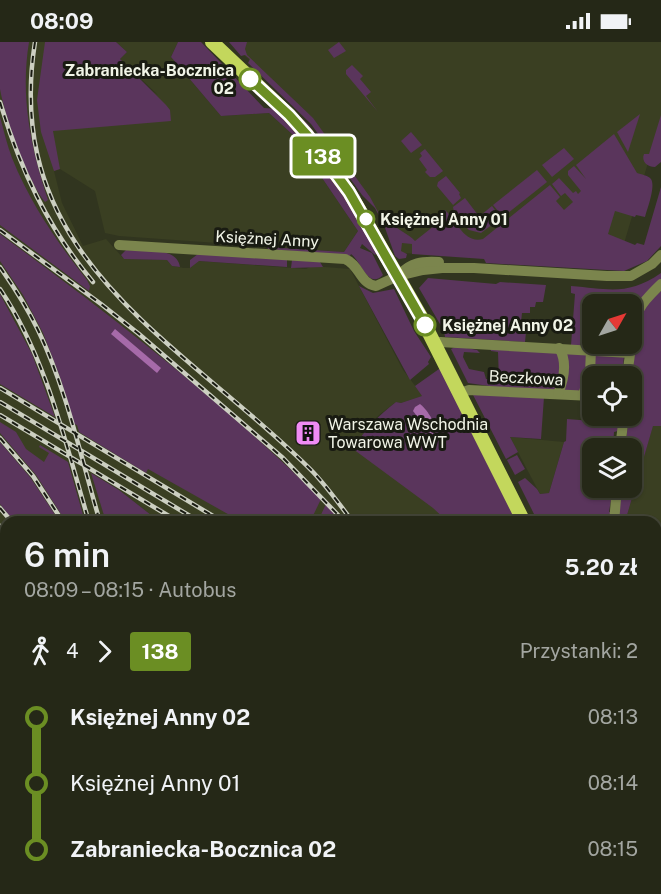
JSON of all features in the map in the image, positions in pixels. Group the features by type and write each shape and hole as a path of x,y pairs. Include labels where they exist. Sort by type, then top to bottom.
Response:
{"main road":[{"path":"212,42 289,115 307,135 349,192 434,343 521,516"}],"street":[{"name":"Księżnej Anny","path":"119,245 345,259 352,262 362,279 372,286 380,286 398,276 406,267 421,261 451,262 474,268 619,277 631,276 642,271 661,255"},
{"path":"642,302 661,284"},
{"path":"434,343 582,349"},
{"path":"558,394 565,362 559,348"},
{"name":"Beczkowa","path":"460,393 469,390 582,396"},
{"path":"615,516 616,498"}],"shaded area":[{"path":"0,42 79,42 158,95 120,59 127,52 116,42 178,42 171,57 221,116 269,113 293,135 358,231 344,252 119,236 105,233 95,191 60,169 54,171 62,203 83,246 106,239 124,259 167,260 172,266 184,268 190,268 198,261 306,269 312,266 350,269 403,370 423,396 401,403 396,402 379,415 363,432 442,516 152,516 119,490 92,474 104,516 0,516"},
{"path":"0,42 29,42 26,83 29,122 32,142 48,200 45,202 24,164 7,115 0,89"},
{"path":"45,42 116,42 127,52 120,59 166,105 170,110 171,121 53,131 60,169 54,171 41,132 37,100"},
{"path":"178,42 201,42 264,108 278,109 294,126 346,196 377,253 375,255 362,244 360,248 372,253 383,275 378,279 369,277 351,254 350,256 268,249 267,247 344,252 358,231 293,135 269,113 221,116 171,57"},
{"path":"229,42 247,42 245,49 247,55 313,118 370,197 385,225 392,223 415,241 444,218 440,213 445,210 466,235 476,240 483,239 550,185 560,197 556,201 564,210 573,202 565,193 561,196 552,184 559,178 573,193 576,191 578,194 581,191 568,175 568,171 574,166 586,179 576,165 614,134 637,173 650,178 652,186 645,217 636,215 635,217 615,211 608,234 635,245 637,243 644,245 661,187 661,246 647,261 624,271 486,263 484,259 412,254 412,244 402,243 401,251 407,254 406,258 399,259 395,256 375,208 362,195 311,124 248,63 250,59 245,55 241,56"},
{"path":"230,42 661,42 661,119 617,267 403,253 396,248 369,197 313,119"},
{"path":"339,42 346,51 334,58 328,50"},
{"path":"352,65 363,76 360,79 371,92 366,96 378,112 346,74 346,70"},
{"path":"248,66 309,125 361,197 359,198 248,69"},
{"path":"640,114 628,152 617,132"},
{"path":"661,115 661,162 652,167 645,163 643,157 644,154 649,154"},
{"path":"0,117 12,158 27,191 55,237 87,280 90,286 89,291 0,225"},
{"path":"411,132 422,145 411,153 401,141"},
{"path":"564,148 574,159 552,177 542,165"},
{"path":"425,149 443,171 435,177 430,177 425,172 427,170 419,159 422,156 420,153"},
{"path":"537,170 547,182 503,217 493,205"},
{"path":"446,176 460,193 461,198 453,205 437,186 438,182"},
{"path":"465,198 478,215 465,226 454,212 453,207"},
{"path":"492,206 501,218 481,233 466,227"},
{"path":"0,234 165,360 245,428 321,499 313,516 231,516 148,469 146,473 79,432 77,425 74,424 60,377 43,333 23,295 0,261"},
{"path":"126,250 166,253 178,260 180,267 172,266 167,260 124,259 121,255"},
{"path":"198,254 287,259 287,267 199,261 190,268 190,260"},
{"path":"292,260 320,262 323,267 291,268"},
{"path":"661,273 661,279 642,304 642,294 582,294 580,346 571,345 575,294 571,293 571,286 618,289 628,288"},
{"path":"428,278 496,284 500,282 546,285 543,302 536,302 535,307 530,307 530,313 522,313 520,331 526,332 525,342 445,337 444,331 419,288"},
{"path":"359,286 373,293 394,289 414,331 431,357 429,364 410,380"},
{"path":"661,291 661,426 653,426 642,464 642,438 626,438 628,426 642,426 642,366 634,366 635,354 642,354 642,315 646,305"},
{"path":"0,294 32,354 55,417 0,384"},
{"path":"115,329 161,368 157,373 111,334"},
{"path":"457,346 477,350 480,353 464,352 463,357 469,369 484,372 486,379 499,380 498,352 491,351 490,347 558,353 563,361 556,390 468,383 451,349"},
{"path":"566,351 588,355 586,366 582,366 582,388 578,391 565,391"},
{"path":"595,355 624,356 623,366 593,366"},
{"path":"439,369 443,371 516,516 442,516 353,449 372,423 396,402 401,403 422,396 415,386"},
{"path":"472,393 544,397 541,439 510,437 518,452 506,459"},
{"path":"420,404 432,419 436,436 430,433 413,411"},
{"path":"567,419 582,420 582,426 618,426 618,431 614,432 614,438 582,438 582,498 611,498 609,512 613,512 613,516 535,516 518,482 525,478 540,494 549,493 566,441"},
{"path":"0,422 16,432 26,449 44,462 49,453 39,447 40,445 68,462 83,516 62,516 36,475 0,433"},
{"path":"653,425 661,426 661,516 627,516 632,498 642,498 642,463"},
{"path":"510,437 564,442 549,493 540,494"},
{"path":"0,442 30,477 56,516 9,516 0,504"},
{"path":"517,455 525,469 515,475 507,460"},
{"path":"91,473 119,490 152,516 104,516"},
{"path":"620,498 632,498 627,516 618,516"},
{"path":"326,504 337,516 320,516"}],"railway":[{"path":"35,42 32,117 45,182 72,238 110,287 155,333 307,466 326,486 348,516"},
{"path":"0,102 17,151 37,197 62,241 93,282"},
{"path":"0,230 139,334 283,458 339,516"},
{"path":"0,267 29,313 48,353 73,424 98,516"},
{"path":"0,289 16,316 42,372 63,432 87,516"},
{"path":"0,388 213,516"},
{"path":"0,402 190,516"},
{"path":"0,415 169,516"},
{"path":"0,438 33,476 59,516"},
{"path":"0,508 7,516"}],"bus line":[{"name":"138","path":"250,79 307,135 349,192 425,325"}],"place":[{"name":"Zabraniecka-Bocznica 02","path":"250,79"},
{"name":"Księżnej Anny 01","path":"366,219"},
{"name":"Księżnej Anny 02","path":"425,325"},
{"name":"Warszawa Wschodnia Towarowa WWT","path":"308,433"}]}
